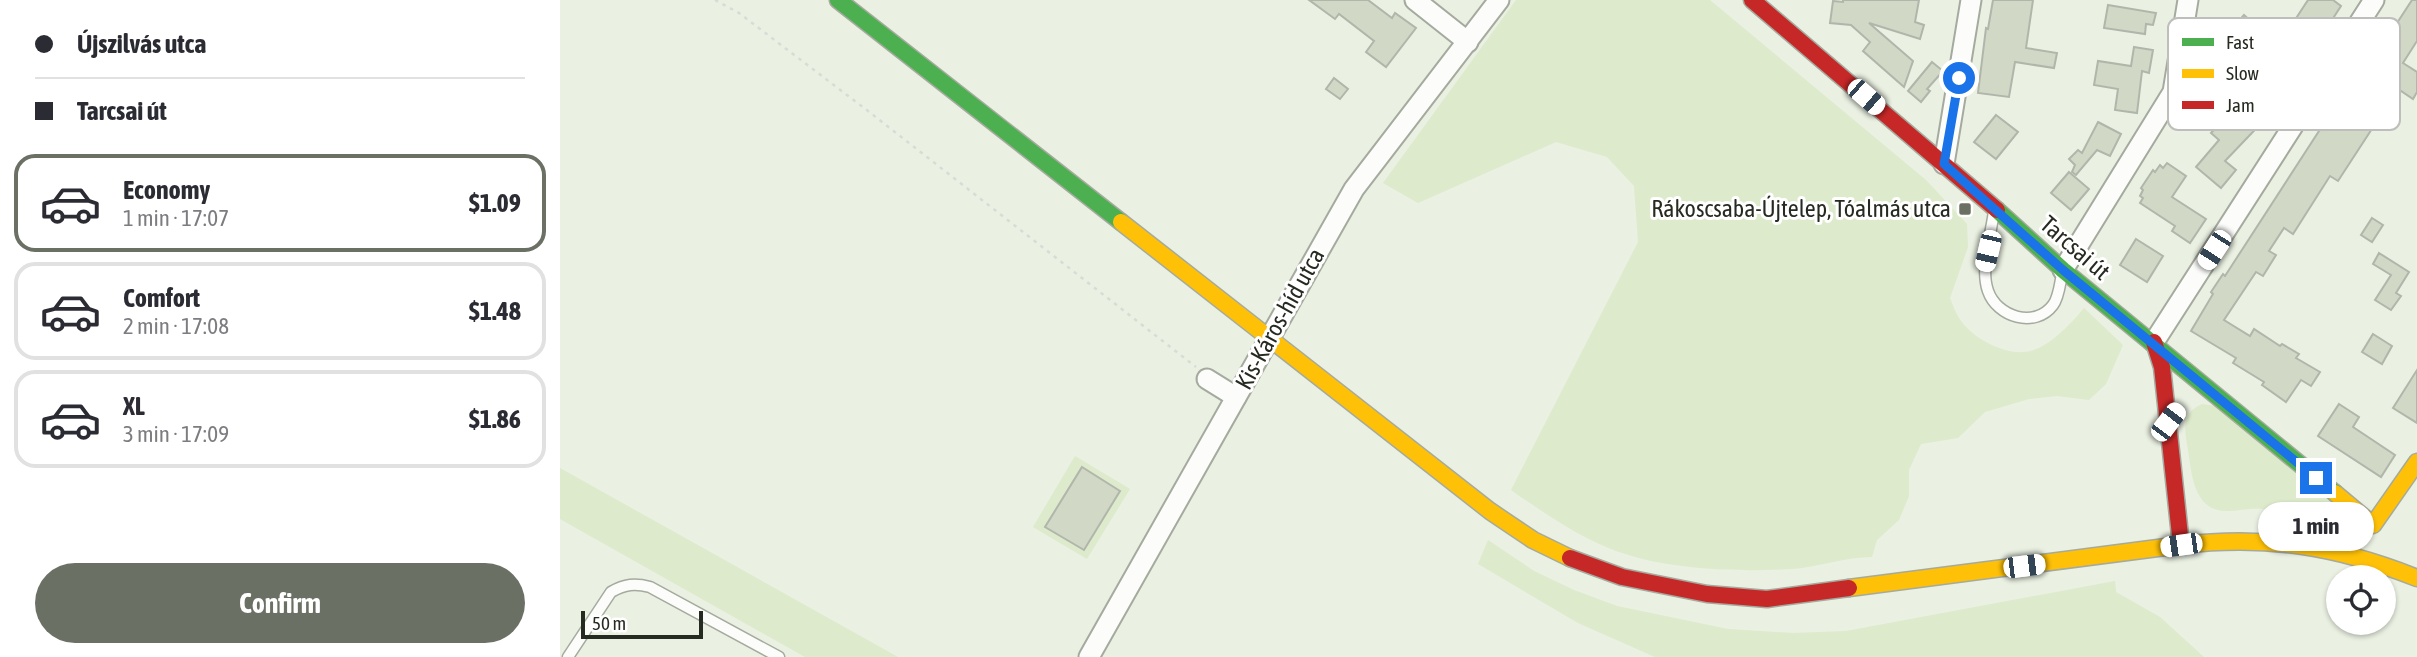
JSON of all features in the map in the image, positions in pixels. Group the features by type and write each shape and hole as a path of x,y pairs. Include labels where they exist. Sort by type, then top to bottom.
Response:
{"main road":[{"path":"838,0 1490,511 1536,542 1592,568 1656,587 1709,596 1767,599 2235,540 2307,546 2352,555 2417,578"},
{"name":"Tarcsai út","path":"1752,0 1768,6 2063,270 2373,524 2392,501 2417,461"},
{"path":"2154,342 2173,415 2181,545"},
{"path":"2196,399 2220,399"}],"street":[{"path":"1415,0 1468,42"},
{"name":"Kis-Káros-híd utca","path":"1090,657 1354,189 1499,0"},
{"path":"1944,164 1971,0"},
{"path":"2185,18 2188,0"},
{"path":"2362,18 2374,0"},
{"path":"2063,270 2168,100"},
{"path":"2154,342 2290,130"},
{"path":"1207,379 1236,397"}],"lane":[{"path":"1994,207 1985,265 1986,288 1992,302 2001,311 2023,319 2045,311 2053,305 2063,270"},
{"path":"568,657 611,592 622,586 639,584 650,587 779,657"}],"path":[{"path":"715,0 738,13 879,120 1195,366 1207,379"}],"green space":[{"path":"1516,0 1710,0 1926,180 1967,224 1968,247 1950,298 1959,318 1971,332 1996,347 2024,352 2049,342 2084,308 2123,345 2106,384 2089,400 2057,396 2029,399 1985,412 1958,438 1921,444 1909,470 1909,496 1899,520 1877,540 1872,557 1792,569 1726,570 1681,566 1637,557 1603,546 1541,511 1511,490 1638,242 1634,186 1607,157 1556,142 1418,203 1383,183"},
{"path":"2202,404 2223,407 2358,525 2348,534 2275,511 2255,508 2227,511 2206,504 2200,497 2192,477 2185,431 2188,415"},
{"path":"1075,456 1130,489 1087,559 1033,527"},
{"path":"560,468 898,657 805,657 560,519"},
{"path":"1488,540 1534,571 1617,606 1728,629 1794,633 1846,631 2115,581 2116,592 2160,617 2204,657 1655,657 1578,623 1478,564"}],"building":[{"path":"1309,0 1368,0 1392,18 1395,13 1416,28 1386,67 1366,52 1374,41 1339,14 1335,19"},
{"path":"1919,0 1915,22 1924,25 1920,39 1869,23 1913,61 1904,87 1863,51 1870,42 1851,25 1830,23 1833,1"},
{"path":"1993,0 2033,0 2026,48 2057,53 2054,68 2015,62 2009,97 1978,93 1986,28 1988,29"},
{"path":"2308,0 2333,0 2341,6 2333,18 2296,18"},
{"path":"2412,0 2417,0 2417,41 2403,63 2417,72 2417,92 2413,99 2400,90 2400,18"},
{"path":"2108,5 2156,13 2153,25 2146,24 2145,34 2104,28"},
{"path":"2134,47 2153,50 2149,73 2142,71 2137,113 2115,110 2118,89 2094,85 2098,61 2131,66"},
{"path":"1932,62 1943,71 1927,89 1930,91 1921,102 1908,91"},
{"path":"1334,78 1348,89 1340,99 1326,89"},
{"path":"1996,115 2018,132 1996,159 1974,142"},
{"path":"2098,122 2121,134 2110,156 2097,150 2076,175 2072,172 2075,165 2069,159 2078,150 2082,153"},
{"path":"2214,130 2255,130 2225,161 2236,170 2221,188 2196,167 2219,140 2211,133"},
{"path":"2320,130 2371,130 2338,181 2330,176 2293,234 2284,228 2269,251 2276,255 2263,276 2256,272 2224,320 2250,336 2254,329 2280,346 2282,344 2299,354 2296,358 2320,372 2311,386 2301,380 2286,402 2262,385 2264,382 2233,363 2236,358 2191,331 2213,294 2211,292 2223,274 2225,276"},
{"path":"2167,163 2186,176 2172,197 2206,219 2190,243 2172,231 2175,226 2140,203 2143,198 2140,196 2143,190 2141,188 2153,170 2155,172 2160,165 2163,168"},
{"path":"2069,172 2089,189 2071,210 2051,193"},
{"path":"2372,218 2383,225 2372,242 2361,235"},
{"path":"2136,239 2163,256 2147,282 2120,265"},
{"path":"2379,253 2409,272 2396,293 2401,296 2391,310 2375,300 2391,275 2373,264"},
{"path":"2373,334 2392,346 2382,364 2362,352"},
{"path":"2417,370 2417,423 2393,408"},
{"path":"2339,404 2359,417 2353,427 2395,455 2381,477 2318,436"},
{"path":"1082,467 1120,491 1084,550 1045,527"}],"traffic: fast":[{"path":"838,0 1121,222"},
{"path":"1997,210 2063,270 2335,493"}],"traffic: slow":[{"path":"1121,222 1490,511 1533,540 1570,558"},
{"path":"2335,493 2373,525 2417,462"},
{"path":"1849,588 2181,545 2243,541 2330,551 2417,578"}],"traffic: jam":[{"path":"1752,0 1997,210"},
{"path":"2154,342 2162,367 2181,545"},
{"path":"1570,558 1622,577 1707,594 1767,599 1849,588"}],"place":[{"name":"Rákoscsaba-Újtelep, Tóalmás utca","path":"1965,209"}],"route":[{"path":"1959,78 1944,164 2063,270 2154,342 2316,478"}]}
